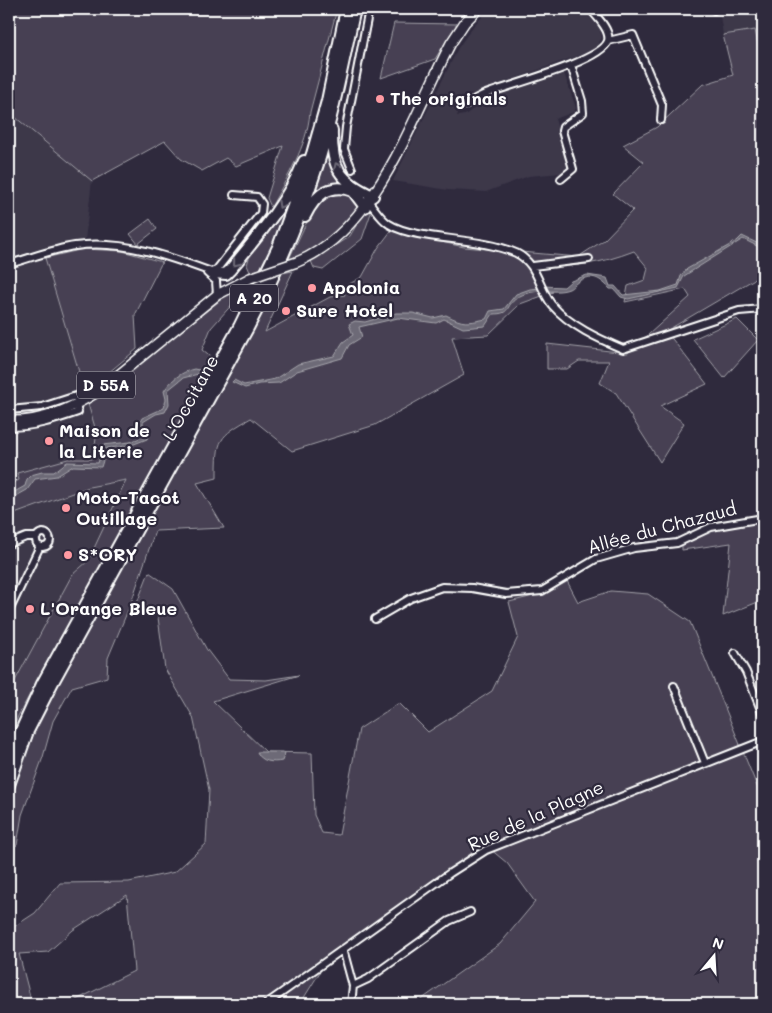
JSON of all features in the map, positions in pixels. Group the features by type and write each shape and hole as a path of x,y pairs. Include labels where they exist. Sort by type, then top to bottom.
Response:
{"highway":[{"name":"L'Occitane","path":"9,757 42,684 264,279 296,202 318,131 346,9"},
{"name":"L'Occitane","path":"9,784 22,746 44,699 249,326 290,240 318,164 332,112 355,9"},
{"path":"332,112 331,148 337,168 369,202"},
{"path":"214,273 220,274 230,270 254,244 291,188 313,138 318,131"},
{"path":"290,240 297,232 314,201 326,190 341,188 353,191 369,202"}],"main road":[{"name":"D 55A","path":"9,420 39,419 78,404 99,391 218,296 244,281 298,262 332,241 369,202 451,43 465,22 478,9"}],"street":[{"path":"352,169 344,149 346,126 369,9"},
{"path":"590,9 601,21 608,34 608,41"},
{"path":"462,106 481,96 571,65 599,52 608,41 633,35 662,105 661,120"},
{"path":"561,179 573,169 562,131 563,127 583,113 582,101 571,65"},
{"path":"9,264 68,247 104,245 128,248 214,273 261,213 262,204 257,197 234,195"},
{"path":"369,202 390,225 402,230 496,247 515,253 533,266 553,306 574,324 623,349 739,311 763,309"},
{"path":"533,266 581,261 589,258"},
{"path":"200,268 216,281 218,296"},
{"path":"9,410 78,404"},
{"path":"9,427 44,424 78,404"},
{"name":"Allée du Chazaud","path":"374,618 411,598 442,587 472,588 506,594 542,590 596,559 634,548 677,543 711,527 763,518"},
{"path":"9,544 26,537 36,537 42,533 49,537 48,544 40,546"},
{"path":"9,611 40,546 36,537"},
{"path":"735,653 746,672 763,715"},
{"path":"674,686 705,763"},
{"name":"Rue de la Plagne","path":"266,1004 486,850 763,741"},
{"path":"353,986 368,979 449,921 470,912"},
{"path":"343,949 353,986 351,1004"}],"shaded area":[{"path":"9,9 337,9 301,150 271,207 267,198 283,146 236,166 226,158 202,171 181,159 165,141 92,181 9,112"},
{"path":"513,9 583,9 600,29 602,38 594,50 455,100 454,109 458,113 457,116 465,115 488,98 564,73 576,108 574,112 555,119 571,168 561,173 529,176 486,192 448,190 393,181 458,48 474,25 486,13 501,15"},
{"path":"719,9 763,9 763,69 755,30 723,35"},
{"path":"394,23 457,24 435,59 381,78"},
{"path":"755,30 763,69 763,274 666,331 707,384 660,406 684,423 660,462 616,393 600,383 609,361 579,361 567,369 547,369 547,344 628,353 690,297 685,289 625,302 628,286 645,280 648,268 634,251 588,264 540,267 533,274 537,283 553,292 520,304 488,335 452,337 464,375 375,425 292,451 251,418 240,424 226,435 219,447 217,478 197,483 224,528 155,531 131,603 108,658 107,677 72,687 53,721 43,757 22,815 17,845 9,850 9,808 21,765 41,716 282,273 293,271 265,332 330,297 345,295 342,288 362,277 378,248 391,231 464,247 578,257 604,240 633,210 613,194 644,162 623,145 657,127 702,85 733,75 723,35"},
{"path":"9,112 92,181 84,249 45,259 97,434 92,459 68,459 18,473 19,480 9,485"},
{"path":"329,141 349,187 309,202"},
{"path":"300,177 262,269 250,272 247,265 249,258 275,223"},
{"path":"329,192 352,193 358,204 354,213 328,238 307,252 288,261 316,203"},
{"path":"367,207 372,210 362,239 323,270 314,268 311,261 350,236"},
{"path":"150,219 157,229 138,244 130,234"},
{"path":"742,236 763,246 763,249 743,239 684,276 678,288 628,299 621,297 614,289 610,289 602,281 590,277 580,280 563,291 545,291 543,286 564,287 571,281 587,275 607,278 610,286 615,286 623,295 660,291 678,285 681,276 687,269 737,241"},
{"path":"84,249 122,251 162,262 135,315 137,349 85,392 45,258"},
{"path":"252,282 211,328 202,350 214,360 18,716 9,741 9,692 72,575 88,561 126,480 89,487 9,516 9,485 19,480 17,473 68,459 92,459 97,434 88,404 227,295"},
{"path":"541,288 540,291 519,296 506,311 493,314 485,326 463,328 444,319 436,323 398,318 359,327 362,337 349,345 342,358 297,371 279,383 259,384 245,388 232,382 234,380 244,385 275,379 298,364 334,356 343,342 353,335 349,324 355,321 365,322 396,313 413,313 433,318 446,315 465,322 486,319 490,311 504,309 516,294 530,289"},
{"path":"737,319 758,340 724,378 693,339"},
{"path":"194,369 202,373 183,378 168,390 169,404 165,412 156,414 143,422 149,433 147,439 129,446 107,448 101,467 73,466 57,476 35,479 27,490 9,500 9,495 25,486 27,479 31,475 42,472 54,472 67,462 98,463 100,457 99,447 102,445 130,442 145,436 145,432 138,426 142,418 164,408 166,399 164,391 167,387 181,374"},
{"path":"127,480 88,561 72,575 9,692 9,516 89,487"},
{"path":"763,521 763,600 723,616 731,543 682,550 682,544 713,530"},
{"path":"149,572 173,589 207,650 229,679 266,680 299,675 213,701 266,752 312,753 314,815 322,833 339,835 359,729 399,703 428,732 492,691 518,637 509,602 542,594 566,579 578,602 611,591 648,594 690,622 763,801 763,1004 415,1004 500,944 535,902 507,863 484,844 330,956 300,1004 68,1004 134,971 127,895 73,930 48,952 19,954 32,1004 9,1004 9,930 35,913 60,883 129,882 175,872 206,844 209,790 193,717 165,669 157,610 137,603"},
{"path":"257,752 285,753 282,761 275,762 264,760"}],"place":[{"name":"The originals","path":"380,99"},
{"name":"Apolonia","path":"312,288"},
{"name":"Sure Hotel","path":"286,311"},
{"name":"Maison de la Literie","path":"49,441"},
{"name":"Moto-Tacot Outillage","path":"66,508"},
{"name":"S*ORY","path":"68,555"},
{"name":"L'Orange Bleue","path":"30,609"}]}
